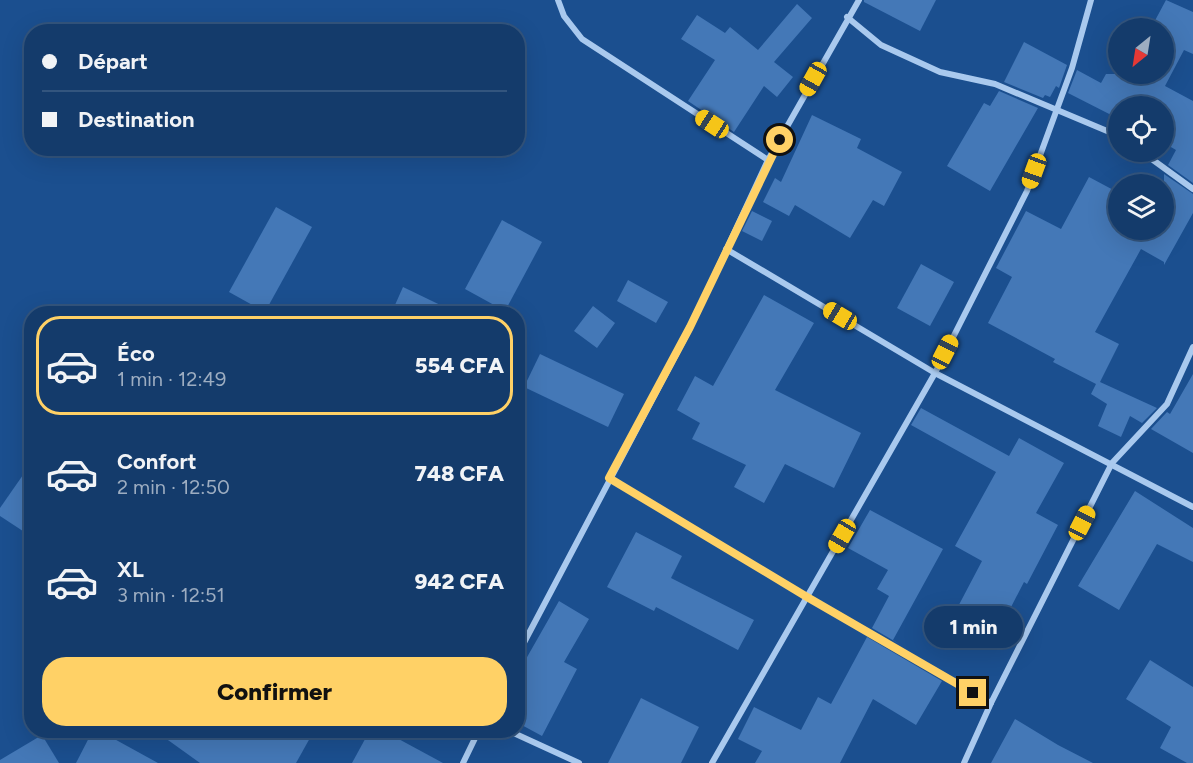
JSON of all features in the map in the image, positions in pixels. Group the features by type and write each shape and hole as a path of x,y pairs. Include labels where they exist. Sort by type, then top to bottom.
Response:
{"street":[{"path":"558,0 564,16 582,39 768,160"},
{"path":"525,640 690,327 768,160 859,0"},
{"path":"712,763 935,373 1027,191 1072,68 1091,0"},
{"path":"847,18 882,45 940,72 995,84 1108,132"},
{"path":"1156,162 1193,189"},
{"path":"726,249 935,373 1193,507"},
{"path":"964,763 991,703 1112,463 1167,404 1193,347"},
{"path":"609,478 807,597 991,703"},
{"path":"463,763 475,738"},
{"path":"524,738 579,763"}],"building":[{"path":"864,0 936,0 920,31"},
{"path":"1166,0 1193,12 1193,54 1184,50 1174,69 1174,18 1156,18"},
{"path":"797,4 812,18 774,62 793,77 777,97 764,86 734,132 688,101 715,60 681,39 697,15 725,33 730,27 758,50"},
{"path":"1024,42 1067,65 1059,88 1056,86 1050,97 1045,95 1043,98 1004,82"},
{"path":"1077,70 1101,83 1108,74 1108,84 1166,84 1165,86 1193,101 1193,183 1168,165 1170,162 1174,162 1176,150 1174,149 1174,96 1108,96 1108,113 1068,93"},
{"path":"999,91 1038,108 990,191 947,166 984,103 990,106"},
{"path":"812,115 861,139 857,148 902,172 884,206 873,200 850,238 795,205 789,216 763,202 775,178 781,182"},
{"path":"1089,177 1108,187 1108,240 1174,240 1174,181 1193,194 1193,213 1164,265 1164,262 1141,249 1095,332 1119,344 1100,382 1157,408 1142,423 1130,416 1121,437 1098,426 1107,404 1091,394 1096,384 1053,362 1055,359 988,323 1012,277 996,268 1026,211 1061,229"},
{"path":"276,207 312,227 268,306 254,306 229,292"},
{"path":"752,211 772,221 762,241 742,231"},
{"path":"502,220 542,242 508,306 496,306 465,289"},
{"path":"921,264 954,282 930,326 897,308"},
{"path":"628,280 668,302 656,323 617,301"},
{"path":"403,287 442,306 395,306"},
{"path":"764,295 814,323 775,390 861,433 834,488 785,464 764,503 734,487 746,465 692,439 700,423 677,410 695,376 713,386"},
{"path":"593,306 615,323 597,348 574,331"},
{"path":"540,354 624,394 608,427 525,387"},
{"path":"1193,374 1193,453 1151,429 1167,412 1170,414"},
{"path":"921,408 1009,456 1019,438 1064,463 1036,513 1058,525 1027,584 1024,582 994,640 952,618 982,561 955,546 996,472 911,425"},
{"path":"24,474 24,532 0,516 0,508"},
{"path":"1135,491 1193,528 1193,562 1157,544 1119,610 1078,586"},
{"path":"870,510 943,549 893,640 901,645 872,628 889,596 877,589 888,570 848,548"},
{"path":"636,532 682,556 671,578 754,620 738,650 656,607 654,611 607,587"},
{"path":"559,601 589,619 564,662 577,669 542,736 525,727 525,661"},
{"path":"867,637 942,681 916,725 873,699 840,763 755,763 762,751 738,739 754,707 801,730 818,697 831,704"},
{"path":"1150,660 1193,687 1193,763 1187,763 1160,748 1171,727 1126,699"},
{"path":"641,698 699,727 681,763 608,763"},
{"path":"1015,719 1058,745 1093,763 991,763"},
{"path":"37,738 44,738 59,763 0,763 0,760"},
{"path":"89,738 113,738 158,763 76,763"},
{"path":"165,738 310,738 296,763 200,763"},
{"path":"366,738 397,738 443,763 352,763"}],"route":[{"path":"780,140 768,160 690,327 609,478 973,693"}]}
